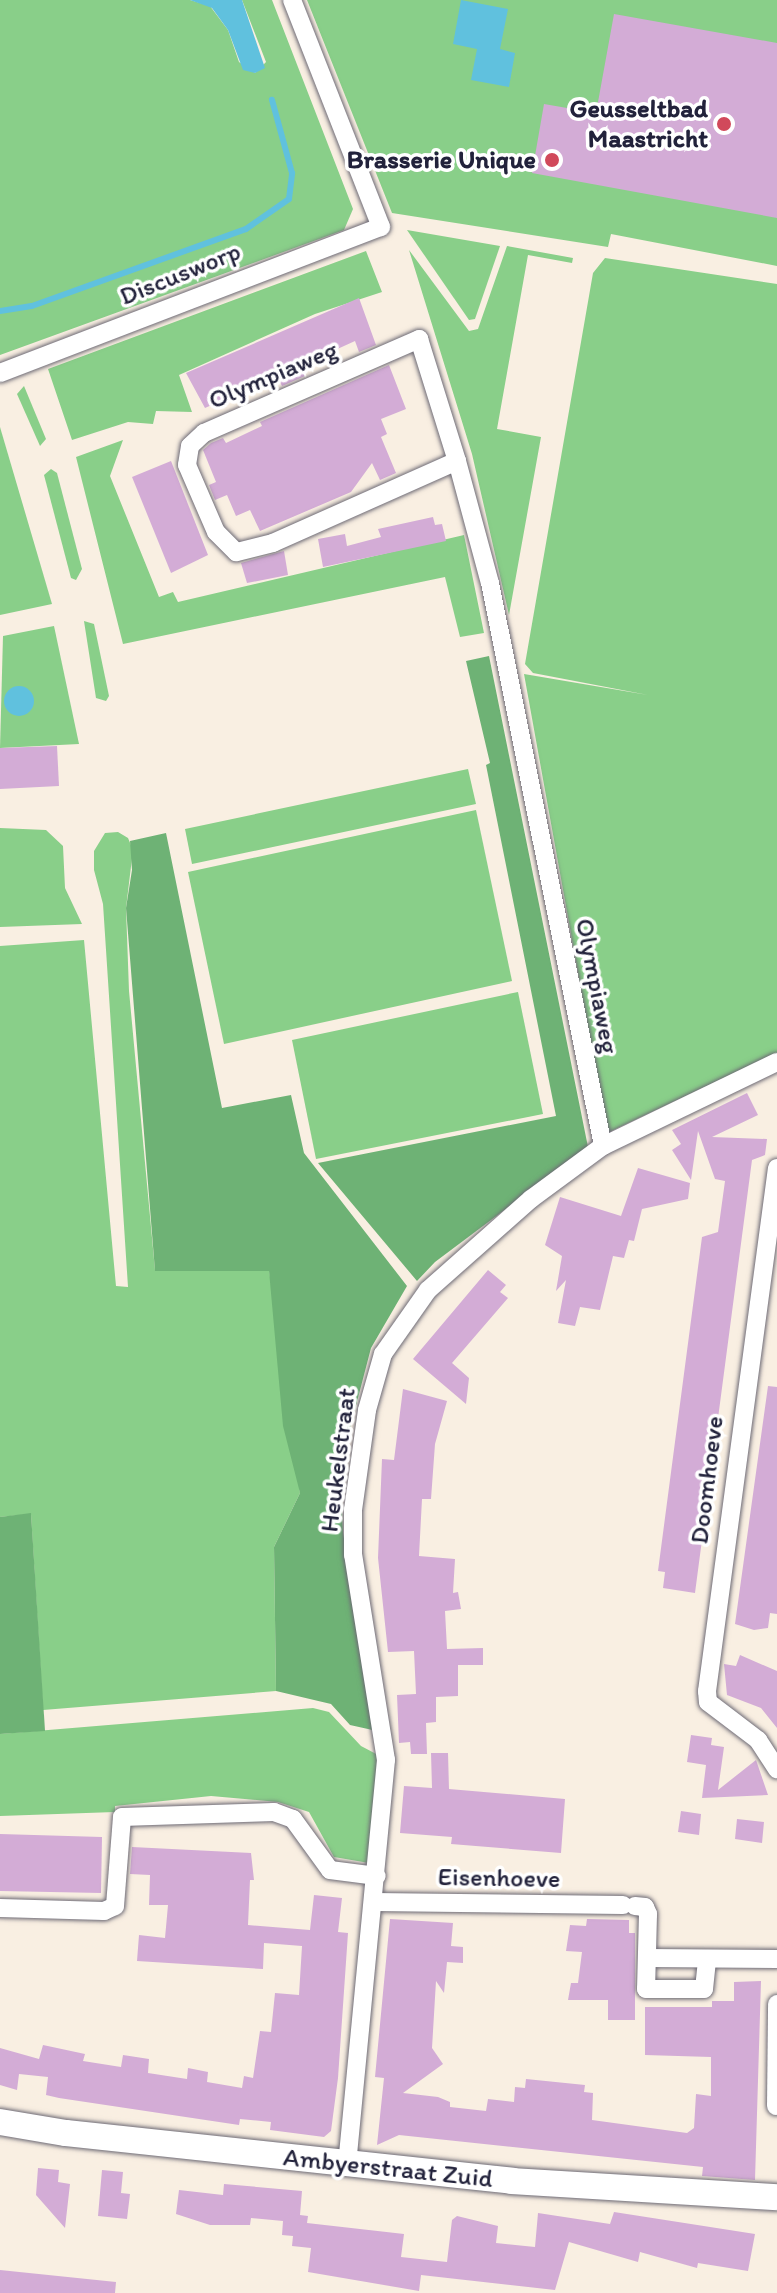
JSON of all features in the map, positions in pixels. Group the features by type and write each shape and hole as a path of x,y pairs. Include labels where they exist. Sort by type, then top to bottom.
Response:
{"street":[{"name":"Discusworp","path":"0,373 381,227 292,0"},
{"name":"Olympiaweg","path":"457,461 273,543 236,552 216,532 187,465 190,446 204,433 419,339 457,461 490,583 603,1146"},
{"name":"Heukelstraat","path":"347,2165 377,1876 386,1750 361,1613 353,1510 377,1371 406,1317 479,1239 603,1146 777,1062"},
{"name":"Doomhoeve","path":"777,1168 707,1691 708,1702 758,1740 777,1769"},
{"path":"0,1908 104,1911 115,1906 122,1817 274,1812 293,1819 330,1870 377,1876"},
{"name":"Eisenhoeve","path":"374,1902 629,1906 647,1910 646,1989 704,1989 707,1959"},
{"path":"647,1958 777,1959"},
{"path":"776,2106 777,2004"},
{"name":"Ambyerstraat Zuid","path":"0,2122 347,2165 612,2190 777,2197"}],"green space":[{"path":"0,0 190,0 210,6 228,30 239,62 255,73 266,62 242,0 272,0 353,209 344,230 0,355"},
{"path":"307,0 777,0 777,266 611,234 608,247 392,213"},
{"path":"407,230 500,246 475,319 469,320"},
{"path":"507,246 573,258 572,263 528,255 497,429 541,437 509,615 472,454 409,250 469,331 478,329"},
{"path":"366,251 382,292 315,314 179,375 192,412 156,411 153,424 128,422 72,440 48,369"},
{"path":"605,258 777,284 777,1053 607,1133 524,674 648,695 533,673 525,664 593,273"},
{"path":"24,386 46,439 40,446 17,394"},
{"path":"0,427 52,604 0,615"},
{"path":"123,440 110,476 159,597 173,592 178,602 464,535 484,633 460,637 445,577 123,644 76,457"},
{"path":"51,469 57,473 82,569 76,580 71,578 44,475"},
{"path":"84,621 94,624 109,696 106,701 96,698"},
{"path":"54,626 79,744 0,748 3,636"},
{"path":"489,656 588,1147 435,1262 417,1281 318,1163 556,1116 486,765 490,763 466,661"},
{"path":"468,769 476,804 192,864 185,829"},
{"path":"476,810 512,981 224,1044 188,872"},
{"path":"0,828 46,830 63,846 65,888 82,924 0,927"},
{"path":"118,832 128,838 133,850 126,908 129,991 155,1270 269,1270 300,1493 274,1547 276,1691 43,1710 31,1514 0,1517 0,946 84,940 116,1286 128,1287 103,904 94,870 94,851 105,833"},
{"path":"166,833 222,1108 291,1095 304,1153 407,1286 371,1348 340,1467 343,1533 377,1731 350,1725 331,1704 276,1691 274,1547 300,1493 283,1426 269,1271 155,1271 126,908 132,870 130,841"},
{"path":"518,992 543,1114 316,1159 292,1040"},
{"path":"31,1513 45,1731 0,1734 0,1517"},
{"path":"313,1708 329,1712 361,1746 380,1756 369,1863 334,1857 309,1812 278,1802 211,1796 115,1806 115,1812 0,1816 0,1734"}],"water":[{"path":"190,0 242,0 265,68 255,73 243,70 228,30 212,8"},
{"path":"461,0 508,9 500,49 515,53 509,87 471,80 477,49 453,44"},
{"path":"19,686 30,690 34,701 30,712 19,716 8,712 4,701 8,690"}],"building":[{"path":"614,14 777,43 777,218 532,173 544,104 596,113"},
{"path":"359,298 376,345 359,352 355,341 300,366 305,376 282,386 277,376 205,408 186,373"},
{"path":"389,365 406,409 381,419 387,434 381,437 396,473 380,480 372,463 351,492 260,531 250,510 236,516 227,495 215,500 209,485 216,482 203,450 211,443 223,438 226,443 262,426 260,422"},
{"path":"171,461 208,555 171,573 132,477"},
{"path":"433,517 435,525 442,524 446,541 323,567 318,539 345,534 347,546 381,537 378,529"},
{"path":"284,551 288,575 247,583 241,563"},
{"path":"57,746 59,786 0,789 0,748"},
{"path":"747,1093 758,1115 712,1137 767,1139 765,1155 752,1160 695,1593 663,1588 665,1572 658,1571 702,1237 718,1232 725,1181 715,1179 698,1131 691,1180 672,1150 681,1144 672,1130"},
{"path":"638,1168 690,1183 688,1199 642,1209 634,1241 629,1240 624,1258 613,1256 600,1310 580,1307 575,1326 558,1323 566,1280 556,1291 562,1256 545,1245 560,1197 621,1216"},
{"path":"488,1270 506,1285 500,1292 508,1298 452,1363 469,1378 466,1404 413,1359"},
{"path":"768,1386 777,1387 777,1614 770,1613 768,1628 754,1630 735,1624"},
{"path":"403,1389 447,1401 435,1444 431,1499 422,1499 419,1556 455,1559 453,1593 458,1592 461,1609 445,1611 447,1649 483,1648 483,1665 458,1665 458,1696 436,1697 436,1722 426,1723 427,1754 411,1754 410,1742 399,1743 397,1695 416,1694 414,1651 388,1652 378,1558 382,1459 394,1460"},
{"path":"740,1655 777,1671 777,1728 761,1708 727,1695 724,1664 736,1666"},
{"path":"691,1735 712,1738 711,1745 724,1747 718,1790 756,1760 768,1795 702,1798 706,1765 687,1762"},
{"path":"431,1753 448,1753 449,1789 565,1799 561,1853 451,1844 452,1837 400,1833 404,1786 432,1788"},
{"path":"681,1811 701,1814 699,1835 678,1832"},
{"path":"737,1819 764,1822 762,1843 735,1839"},
{"path":"0,1834 102,1837 101,1893 0,1891"},
{"path":"132,1847 251,1853 254,1880 250,1880 248,1925 310,1930 314,1895 342,1898 338,1932 348,1933 338,2078 331,2131 324,2137 270,2130 271,2122 240,2119 239,2125 59,2098 46,2095 48,2077 19,2074 17,2090 0,2085 0,2048 39,2059 43,2045 85,2054 83,2061 121,2067 123,2055 149,2059 148,2073 187,2079 188,2068 208,2072 207,2082 242,2088 244,2076 253,2078 260,2031 271,2032 275,1993 299,1995 302,1946 264,1943 263,1969 137,1961 139,1935 165,1938 168,1905 149,1905 150,1875 130,1874"},
{"path":"390,1919 453,1923 451,1946 463,1947 463,1963 447,1962 444,1993 436,1981 432,2048 443,2064 403,2093 438,2097 450,2102 450,2107 486,2111 488,2099 514,2102 515,2087 525,2088 526,2079 585,2085 584,2092 593,2093 592,2120 687,2133 694,2128 696,2094 711,2096 711,2057 645,2055 645,2007 712,2007 712,2001 734,2001 734,1982 761,1981 755,2180 702,2176 703,2167 399,2135 377,2145 384,2078 375,2077"},
{"path":"587,1919 629,1920 629,1933 635,1933 635,2020 608,2020 608,2000 568,2000 571,1983 578,1983 582,1952 566,1951 570,1925 586,1926"},
{"path":"38,2168 59,2170 58,2182 70,2184 65,2228 36,2195"},
{"path":"102,2170 123,2172 121,2193 130,2194 127,2219 98,2216"},
{"path":"224,2184 302,2191 300,2215 308,2216 307,2223 404,2234 401,2257 447,2262 452,2220 457,2216 498,2226 496,2243 535,2247 538,2213 610,2224 614,2212 755,2234 748,2271 698,2263 697,2268 640,2252 638,2262 569,2242 555,2290 421,2275 419,2291 308,2272 311,2248 292,2246 293,2236 282,2235 283,2221 251,2218 250,2225 210,2225 176,2214 179,2190 223,2195"},
{"path":"0,2270 116,2282 115,2293 0,2293"}],"waterway":[{"path":"0,311 32,306 246,229 289,199 292,173 272,100"}],"place":[{"name":"Geusseltbad Maastricht","path":"724,124"},
{"name":"Brasserie Unique","path":"552,160"}]}
